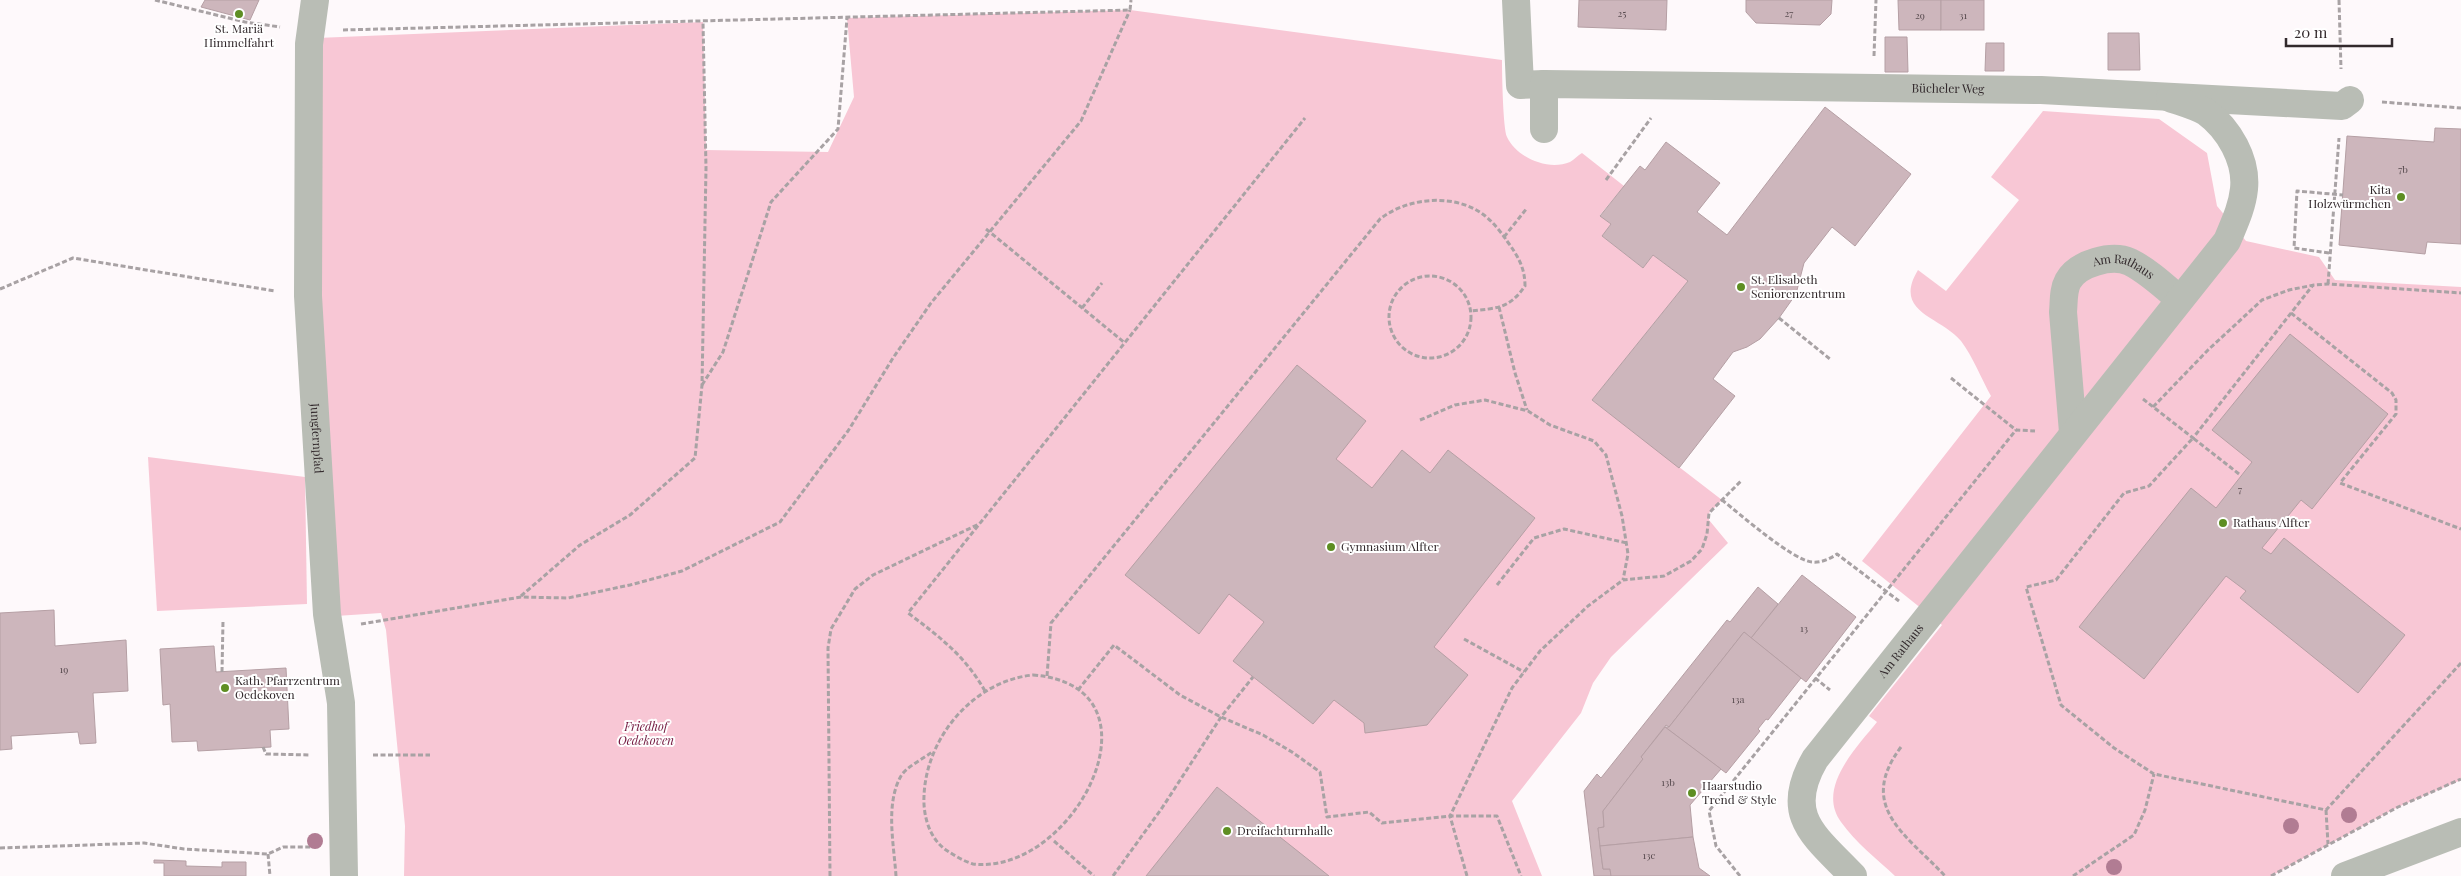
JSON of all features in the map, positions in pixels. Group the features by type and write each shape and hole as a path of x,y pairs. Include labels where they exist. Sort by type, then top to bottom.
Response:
{"street":[{"name":"Jungfernpfad","path":"315,0 310,31 308,296 328,620 341,703 344,876"},
{"name":"Bücheler Weg","path":"1516,0 1520,85 2041,90 2170,98 2346,103"},
{"path":"1544,84 1544,129"},
{"name":"Am Rathaus","path":"1853,876 1807,826 1801,806 1804,778 1815,759 2226,241 2239,214 2244,189 2242,165 2224,130 2205,112 2170,98"},
{"name":"Am Rathaus","path":"2073,432 2063,312 2064,294 2068,280 2082,268 2097,262 2114,260 2128,262 2145,271 2179,298"},
{"path":"2345,876 2461,832"}],"path":[{"path":"155,0 245,22"},
{"path":"328,620 358,624 521,597 568,598 682,571 780,522 848,432 893,358 932,303 1081,121 1130,10 1131,0"},
{"path":"1873,89 1876,0"},
{"path":"2328,284 2335,194 2346,103 2339,0"},
{"path":"310,31 1130,10"},
{"path":"702,385 723,352 770,202 838,129 847,18"},
{"path":"521,597 580,545 630,514 695,458 702,385 706,168 703,22"},
{"path":"1606,180 1655,112 1661,86"},
{"path":"2346,103 2461,108"},
{"path":"985,691 975,674 953,648 908,613 1305,118"},
{"path":"2330,252 2294,248 2298,191 2343,195"},
{"path":"1047,676 1051,623 1380,219 1390,212 1420,202 1452,202 1470,207 1484,216 1504,237 1521,262 1525,286 1515,300 1499,307 1471,311"},
{"path":"1504,237 1527,208"},
{"path":"986,229 1125,342"},
{"path":"0,289 73,258 308,296"},
{"path":"1432,275 1446,279 1458,286 1466,298 1471,311 1471,324 1459,347 1448,354 1436,358 1416,356 1400,345 1393,335 1389,321 1390,307 1396,294 1405,284 1418,277 1432,275"},
{"path":"1082,308 1102,283"},
{"path":"2314,284 2193,438 2149,486 2124,493 2056,580 2026,587 2061,705 2114,748 2154,774 2326,810 2461,663"},
{"path":"2239,474 2153,406 2208,350 2262,300 2289,290 2314,284 2461,294"},
{"path":"1499,307 1515,373 1528,411"},
{"path":"2291,314 2392,393 2396,400 2396,414 2340,483 2461,529"},
{"path":"1780,318 1830,359"},
{"path":"1740,876 1716,846 1710,811 2016,430 1951,378"},
{"path":"1420,420 1455,405 1485,400 1528,411 1550,425 1594,441 1606,455 1628,543 1623,580"},
{"path":"1467,876 1450,816 1512,688 1540,651 1574,619 1623,580 1664,576 1691,561 1702,549 1707,534 1709,513 1742,480"},
{"path":"1722,500 1794,554 1812,562 1829,560 1837,554 1887,592"},
{"path":"830,876 828,648 831,629 855,589 873,575 982,523"},
{"path":"1497,585 1534,538 1564,529 1628,543"},
{"path":"222,672 223,621"},
{"path":"1464,639 1524,672"},
{"path":"1078,690 1114,645 1180,695 1221,718 1264,735 1320,772 1327,817 1369,812 1382,823 1450,816 1497,816 1521,876"},
{"path":"1022,861 1004,866 972,864 942,847 932,833 923,812 925,777 932,752 952,722 985,691 1016,677 1047,676 1063,681 1090,700 1097,713 1102,743 1098,774 1091,792 1075,818"},
{"path":"1113,876 1162,808 1221,718 1253,677"},
{"path":"263,747 266,754 430,755"},
{"path":"1901,747 1888,764 1885,775 1884,802 1889,817 1945,876"},
{"path":"896,876 892,810 896,791 901,774 932,752"},
{"path":"2073,876 2134,835 2145,810 2154,774"},
{"path":"2271,876 2398,807 2461,779"},
{"path":"1049,845 1056,840 1094,876"},
{"path":"0,848 144,843 184,849 268,854 283,847 344,848"},
{"path":"268,854 270,876"}],"green space":[{"name":"Friedhof Oedekoven","path":"1130,10 1502,60 1505,124 1507,137 1512,144 1526,157 1543,164 1552,165 1570,162 1582,153 1624,186 1600,215 1611,224 1602,236 1643,268 1653,255 1688,281 1592,400 1722,500 1709,513 1709,520 1728,543 1611,657 1593,683 1581,713 1512,801 1542,876 404,876 405,826 386,630 381,613 336,616 320,336 317,38 703,22 706,150 828,152 854,97 847,18"},
{"path":"2043,111 2159,119 2207,153 2217,206 2246,241 2319,257 2335,280 2461,287 2461,780 2398,807 2271,876 1895,876 1853,836 1841,822 1835,809 1833,796 1836,782 1842,769 1859,743 1877,722 1869,716 1942,625 1862,561 1991,396 1961,341 1915,305 1911,296 1912,284 1918,270 1946,291 2019,200 1991,177"},
{"path":"148,457 305,477 307,604 157,611"}],"building":[{"name":"St. Mariä Himmelfahrt","path":"205,0 259,0 250,20 201,7"},
{"path":"1579,0 1667,0 1666,30 1578,27"},
{"path":"1746,0 1832,0 1831,14 1820,25 1756,23 1746,12"},
{"path":"1898,0 1941,0 1941,30 1899,30"},
{"path":"1941,0 1984,0 1984,30 1941,30"},
{"path":"2108,33 2139,33 2140,70 2108,70"},
{"path":"1885,37 1907,37 1908,72 1885,72"},
{"path":"1986,43 2004,43 2004,71 1985,71"},
{"name":"St. Elisabeth Seniorenzentrum","path":"1825,107 1911,174 1855,246 1832,227 1804,263 1796,294 1779,318 1760,339 1747,347 1733,352 1713,379 1735,396 1679,468 1592,400 1688,281 1653,255 1643,268 1602,236 1611,224 1600,216 1640,166 1645,170 1666,142 1720,183 1697,212 1727,235"},
{"name":"Kita Holzwürmchen","path":"2435,128 2461,129 2461,244 2427,242 2425,254 2339,245 2347,136 2434,142"},
{"name":"Rathaus Alfter","path":"2290,334 2388,414 2312,509 2301,500 2262,548 2271,554 2284,538 2405,635 2358,693 2240,598 2246,591 2226,576 2144,679 2079,627 2191,488 2216,508 2252,462 2212,430"},
{"name":"Gymnasium Alfter","path":"1297,365 1366,421 1336,459 1372,488 1402,450 1430,473 1448,450 1535,518 1434,647 1468,675 1427,725 1365,733 1364,723 1334,700 1313,724 1233,661 1264,622 1229,594 1199,634 1125,575"},
{"path":"1802,575 1856,617 1806,682 1751,638"},
{"path":"1758,587 1778,604 1751,638 1744,632 1669,727 1666,725 1641,757 1643,759 1603,811 1604,827 1598,828 1600,846 1603,869 1610,869 1611,876 1594,876 1584,791 1597,774 1601,778 1727,620 1730,622"},
{"path":"54,610 55,646 126,640 128,691 93,693 96,743 80,744 78,732 11,736 12,749 0,750 0,613"},
{"path":"1744,632 1801,678 1768,720 1766,719 1758,729 1760,731 1726,773 1665,727 1669,727"},
{"name":"Kath. Pfarrzentrum Oedekoven","path":"214,646 216,672 286,668 289,729 270,730 271,747 198,751 197,741 172,742 170,704 163,705 160,649"},
{"path":"1665,727 1721,769 1690,805 1693,837 1600,846 1598,828 1604,827 1603,811"},
{"name":"Dreifachturnhalle","path":"1217,787 1329,876 1146,876"},
{"path":"1693,837 1699,868 1710,876 1611,876 1610,869 1603,869 1600,846"},
{"path":"154,860 186,861 186,866 222,867 222,862 246,862 246,876 164,876 164,863 154,863"}],"place":[{"name":"St. Mariä Himmelfahrt","path":"239,14"},
{"name":"Kita Holzwürmchen","path":"2401,197"},
{"name":"St. Elisabeth Seniorenzentrum","path":"1741,287"},
{"name":"Rathaus Alfter","path":"2223,523"},
{"name":"Gymnasium Alfter","path":"1331,547"},
{"name":"Kath. Pfarrzentrum Oedekoven","path":"225,688"},
{"name":"Haarstudio Trend & Style","path":"1692,793"},
{"name":"Dreifachturnhalle","path":"1227,831"}]}
